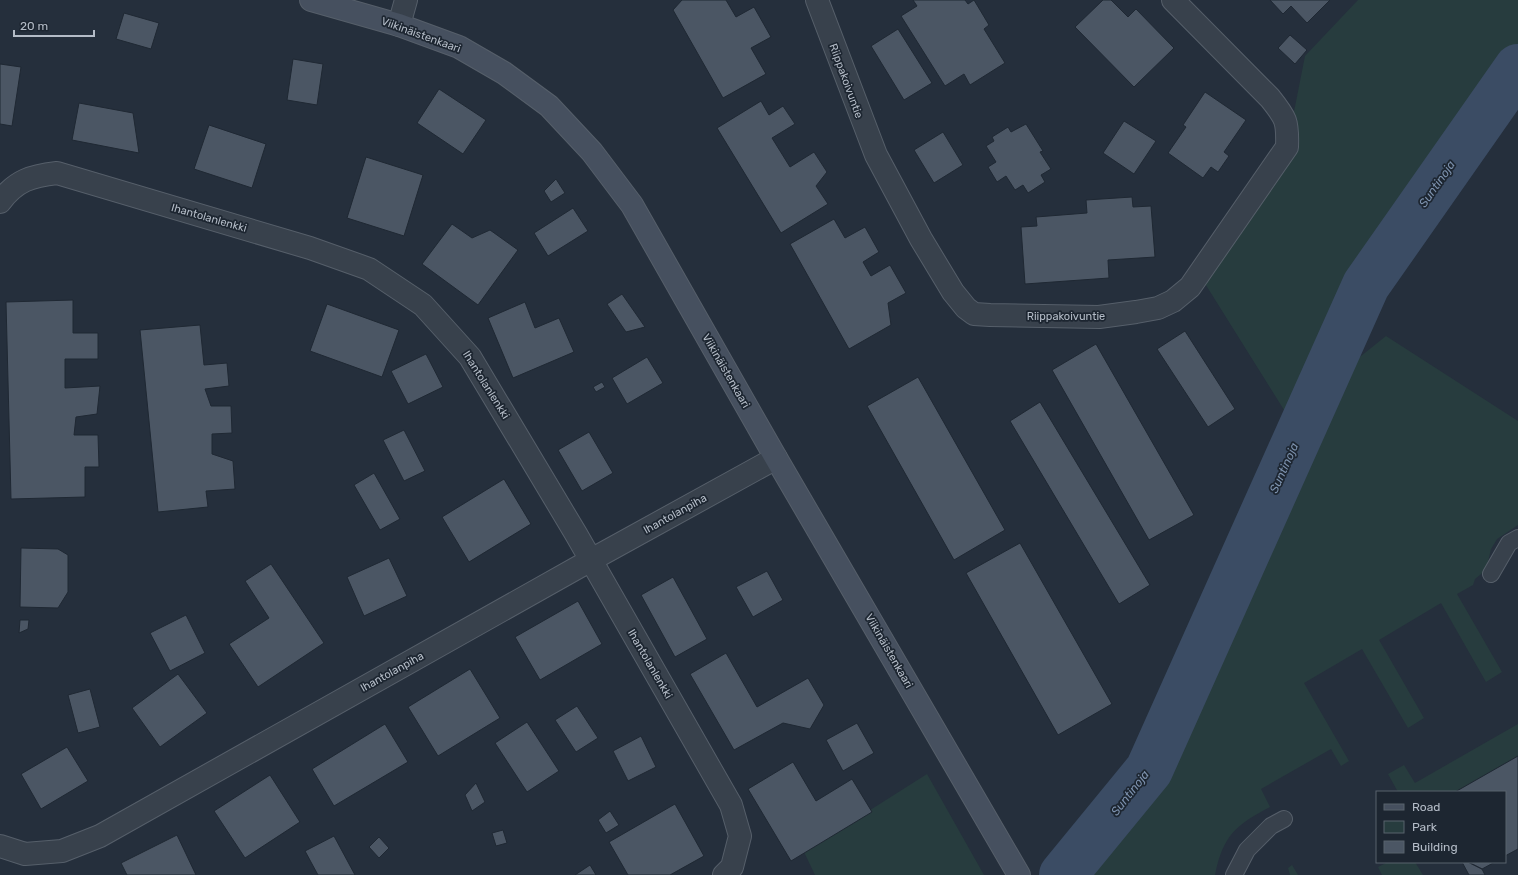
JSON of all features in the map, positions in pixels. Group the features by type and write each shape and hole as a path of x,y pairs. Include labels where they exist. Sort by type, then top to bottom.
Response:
{"street":[{"name":"Viikinäistenkaari","path":"311,0 399,25 459,47 504,73 549,106 592,152 632,205 776,458 1019,875"},
{"path":"399,25 406,0"},
{"name":"Riippakoivuntie","path":"817,0 876,156 921,240 953,292 966,308 974,314 1099,317 1158,308 1173,301 1190,287 1287,147 1287,132 1284,115 1270,98 1173,0"},
{"name":"Ihantolanlenkki","path":"0,202 8,191 30,177 57,173 310,248 369,269 423,305 470,357 591,560 731,805 740,836 732,867 724,875"},
{"name":"Ihantolanpiha","path":"0,846 25,854 62,851 100,836 591,560 776,458"}],"lane":[{"path":"1491,574 1509,543 1518,538"},
{"path":"1234,875 1246,850 1271,826 1284,819"}],"green space":[{"path":"1358,0 1518,0 1518,68 1366,285 1299,434 1199,274 1287,147 1305,56"},
{"path":"1386,336 1518,421 1518,525 1497,539 1491,549 1486,570 1475,579 1473,585 1457,594 1502,672 1486,682 1441,603 1379,640 1424,718 1408,728 1362,649 1304,683 1349,761 1341,766 1331,749 1261,789 1270,807 1248,820 1233,833 1222,850 1215,875 1092,875 1163,774 1356,360"},
{"path":"1518,724 1518,756 1457,791 1397,791 1388,774 1404,765 1415,783"},
{"path":"927,774 984,875 815,875 804,852"},
{"path":"1386,863 1416,863 1423,875 1382,875 1378,867"},
{"path":"1292,865 1298,875 1290,875 1288,868"}],"building":[{"path":"682,0 726,0 736,17 754,7 771,37 751,48 766,74 723,98 673,10"},
{"path":"913,0 965,0 968,4 974,0 989,25 984,29 1005,63 970,85 964,74 945,86 901,16 917,6"},
{"path":"1103,0 1111,0 1128,17 1136,9 1174,48 1134,87 1075,27"},
{"path":"1270,0 1330,0 1307,23 1291,6 1283,14"},
{"path":"124,13 159,23 151,49 116,39"},
{"path":"898,29 932,83 904,100 871,46"},
{"path":"1290,35 1307,50 1295,64 1278,48"},
{"path":"293,59 323,64 317,105 287,100"},
{"path":"0,64 21,67 12,126 0,124"},
{"path":"439,89 486,120 463,154 417,123"},
{"path":"1205,92 1246,120 1224,152 1229,156 1218,172 1211,167 1203,178 1168,153 1186,127 1183,125"},
{"path":"761,101 769,115 783,106 795,124 772,138 790,167 814,152 827,172 816,186 828,204 781,233 717,128"},
{"path":"79,103 133,113 139,153 72,140"},
{"path":"1124,121 1156,141 1134,174 1103,153"},
{"path":"1026,124 1043,151 1040,152 1051,169 1041,175 1045,182 1028,193 1023,185 1015,190 1006,176 997,182 988,167 996,162 986,146 994,141 992,137 1008,127 1011,132"},
{"path":"209,125 266,144 252,188 194,169"},
{"path":"943,132 963,165 934,183 914,150"},
{"path":"366,157 423,175 404,236 347,218"},
{"path":"556,179 565,193 551,202 544,191"},
{"path":"1132,197 1133,207 1151,206 1155,257 1108,260 1109,278 1025,284 1021,227 1037,226 1036,217 1087,213 1086,200"},
{"path":"573,208 588,231 548,256 534,233"},
{"path":"834,219 845,238 865,227 879,252 863,262 871,276 890,265 906,293 888,303 891,325 849,349 790,244"},
{"path":"452,224 472,238 490,230 518,250 478,305 422,264"},
{"path":"622,294 645,327 626,332 607,304"},
{"path":"73,300 73,333 98,333 98,359 65,359 65,388 100,386 97,414 76,417 74,435 98,435 99,467 85,467 85,497 11,499 6,302"},
{"path":"525,302 535,328 559,318 574,352 513,378 488,318"},
{"path":"327,304 399,330 382,377 310,351"},
{"path":"200,325 204,365 227,363 229,386 205,389 211,406 231,406 232,433 212,434 212,454 233,461 235,489 206,491 208,507 158,512 140,330"},
{"path":"1185,331 1235,409 1208,427 1157,349"},
{"path":"1096,344 1194,515 1149,540 1052,370"},
{"path":"426,354 443,387 408,404 391,371"},
{"path":"647,357 663,383 627,404 612,378"},
{"path":"918,377 1005,530 954,560 867,406"},
{"path":"602,382 605,387 596,392 593,387"},
{"path":"1040,402 1150,585 1119,604 1010,421"},
{"path":"404,430 425,471 404,481 383,440"},
{"path":"589,432 613,473 582,491 558,450"},
{"path":"374,473 400,519 380,530 354,485"},
{"path":"504,479 531,524 469,562 442,517"},
{"path":"1020,543 1112,704 1058,735 966,573"},
{"path":"21,548 58,549 68,555 68,592 58,608 20,607"},
{"path":"389,558 407,596 364,616 347,577"},
{"path":"271,564 324,643 258,687 229,644 269,618 245,581"},
{"path":"767,571 783,600 753,617 736,587"},
{"path":"673,577 707,639 675,657 641,595"},
{"path":"578,601 602,644 540,680 515,637"},
{"path":"186,615 205,653 170,671 150,633"},
{"path":"20,620 29,620 28,629 19,633"},
{"path":"726,653 757,707 808,678 824,705 810,729 783,723 734,750 690,674"},
{"path":"470,669 500,718 438,756 408,707"},
{"path":"178,674 207,713 160,747 132,708"},
{"path":"90,689 100,727 78,733 68,695"},
{"path":"577,706 598,738 576,752 555,720"},
{"path":"527,722 559,771 527,792 495,743"},
{"path":"857,723 874,753 843,771 826,740"},
{"path":"385,724 408,762 334,806 312,769"},
{"path":"641,736 656,767 628,781 613,751"},
{"path":"67,747 88,781 41,809 21,774"},
{"path":"1518,756 1518,849 1506,855 1506,791 1457,791"},
{"path":"793,762 816,801 852,779 872,812 791,861 748,789"},
{"path":"270,775 300,822 245,858 214,811"},
{"path":"476,783 485,802 472,811 465,795"},
{"path":"675,804 704,856 670,875 628,875 609,842"},
{"path":"610,811 619,825 606,833 598,820"},
{"path":"503,830 507,843 496,846 492,833"},
{"path":"177,835 196,875 127,875 121,863"},
{"path":"334,836 355,875 318,875 305,851"},
{"path":"379,837 389,848 379,858 369,847"},
{"path":"1463,863 1470,863 1482,869 1485,875 1469,875"},
{"path":"1470,863 1493,863 1482,869"},
{"path":"590,865 596,875 575,875"}],"waterway":[{"name":"Suntinoja","path":"1063,875 1149,770 1366,285 1518,68"}]}
